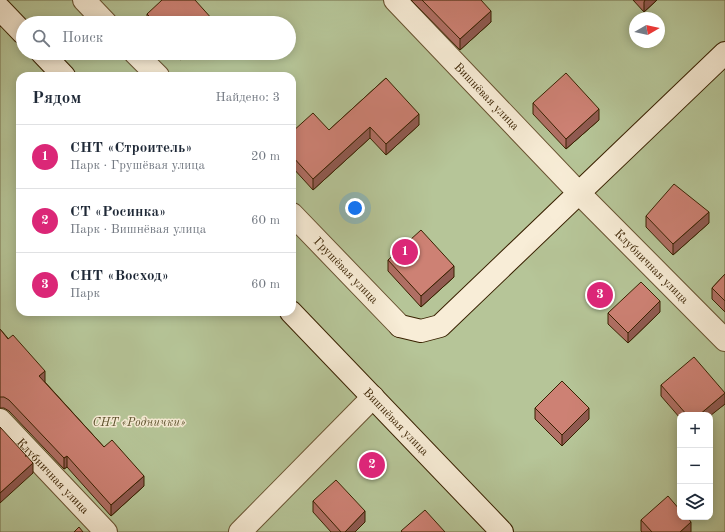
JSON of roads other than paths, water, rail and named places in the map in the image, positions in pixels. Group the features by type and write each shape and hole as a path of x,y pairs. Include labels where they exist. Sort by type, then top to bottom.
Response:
{"street":[{"path":"84,0 99,16"},
{"name":"Вишнёвая улица","path":"395,0 579,193"},
{"path":"0,9 16,26"},
{"path":"579,193 725,53"},
{"path":"49,60 60,72"},
{"path":"142,60 154,72"},
{"name":"Грушёвая улица","path":"296,218 400,326 421,332 440,326 579,193"},
{"name":"Клубничная улица","path":"579,193 725,340"},
{"name":"Вишнёвая улица","path":"295,316 502,532"},
{"path":"240,532 372,397"},
{"name":"Клубничная улица","path":"0,420 106,532"}],"place":[{"name":"СНТ «Строитель»","path":"405,252"},
{"name":"СНТ «Восход»","path":"600,295"},
{"name":"СТ «Росинка»","path":"372,465"}],"park label":[{"name":"СНТ «Роднички»","path":"139,422"}]}
